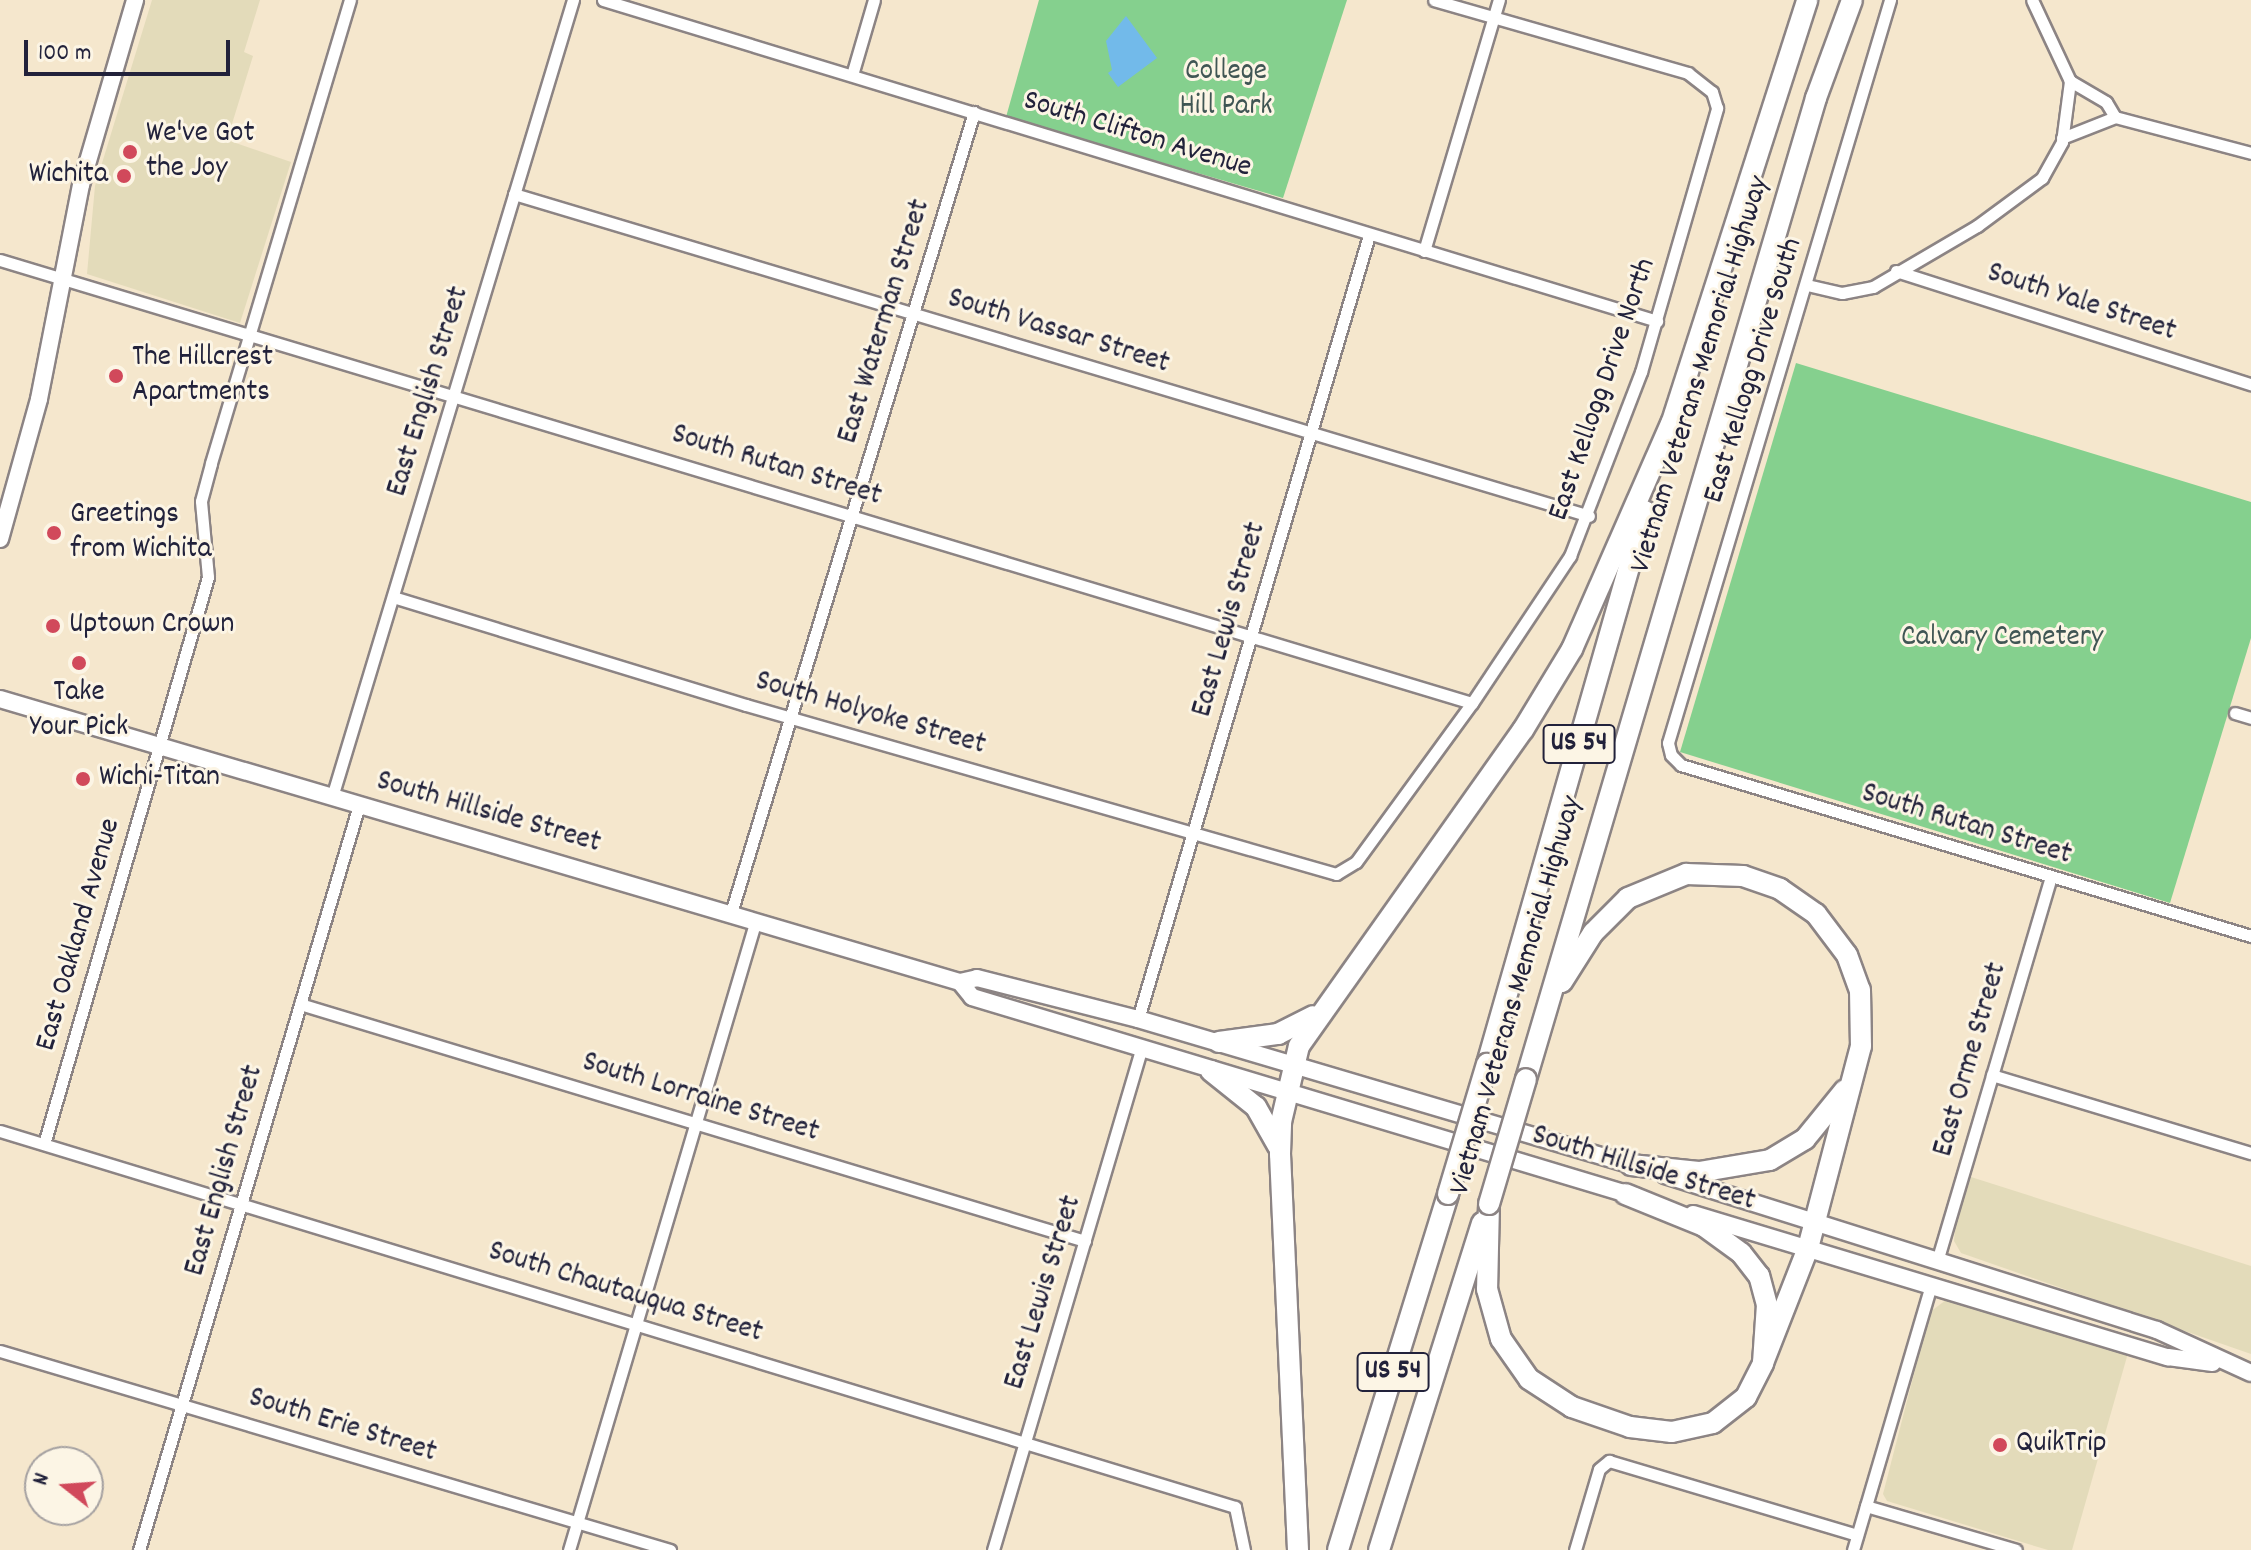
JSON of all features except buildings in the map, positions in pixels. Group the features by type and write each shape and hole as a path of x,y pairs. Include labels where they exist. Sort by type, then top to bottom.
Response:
{"highway":[{"name":"Vietnam Veterans Memorial Highway","path":"1338,1550 1487,1064 1671,423 1807,0"},
{"name":"Vietnam Veterans Memorial Highway","path":"1379,1550 1489,1204 1816,98 1852,0"},
{"path":"1298,1550 1280,1154 1281,1122 1291,1094 1299,1046 1319,1011 1523,730 1564,662 1671,423"},
{"path":"1489,1204 1487,1289 1501,1339 1529,1379 1572,1407 1630,1427 1672,1432 1713,1423 1746,1397 1763,1363 1808,1248 1855,1069 1862,1031 1860,990 1840,944 1798,899 1743,876 1686,874 1628,898 1593,933 1548,1006"},
{"path":"1219,1042 1299,1028 1319,1011"},
{"path":"1631,1165 1699,1172 1770,1160 1823,1121 1855,1069"},
{"path":"1211,1071 1256,1107 1280,1154"},
{"path":"1625,1194 1704,1226 1741,1253 1759,1276 1767,1305 1763,1363"}],"main road":[{"path":"0,539 39,399 81,185 135,0"},
{"name":"South Hillside Street","path":"0,699 960,982 977,978 1138,1019 1816,1220 2157,1330 2226,1365 2251,1373"},
{"name":"South Hillside Street","path":"960,982 972,997 1141,1050 1808,1248 1930,1288 2168,1357 2226,1365"}],"street":[{"name":"East Oakland Avenue","path":"44,1144 208,577 201,501 350,0"},
{"name":"East English Street","path":"332,797 573,0"},
{"name":"South Clifton Avenue","path":"603,0 1657,321"},
{"path":"852,75 874,0"},
{"path":"1434,0 1494,17"},
{"path":"1424,251 1499,0"},
{"name":"East Kellogg Drive South","path":"1671,755 1668,743 1890,0"},
{"path":"1807,285 1842,293 1873,287 1977,226 2042,178 2062,138 2070,81 2032,0"},
{"name":"East Kellogg Drive North","path":"1336,874 1356,862 1472,703 1570,556 1589,516 1657,321 1709,149 1717,108 1708,89 1688,73 1494,17"},
{"path":"2070,81 2106,102 2115,117"},
{"name":"East Waterman Street","path":"731,913 974,112"},
{"path":"2062,138 2115,117 2251,153"},
{"name":"South Vassar Street","path":"514,194 1589,516"},
{"name":"East Lewis Street","path":"1138,1019 1369,235"},
{"name":"South Rutan Street","path":"0,260 1472,703"},
{"name":"South Yale Street","path":"1896,271 2251,384"},
{"name":"South Holyoke Street","path":"393,597 791,718 1336,874"},
{"path":"2235,713 2251,718"},
{"name":"South Rutan Street","path":"1671,755 1681,765 2251,936"},
{"name":"East English Street","path":"139,1550 359,805"},
{"name":"East Orme Street","path":"1938,1258 2051,877"},
{"path":"569,1550 756,920"},
{"name":"South Lorraine Street","path":"300,1004 1085,1241"},
{"name":"East Lewis Street","path":"993,1550 1141,1050"},
{"path":"1992,1075 2251,1153"},
{"name":"South Chautauqua Street","path":"0,1131 636,1322 1235,1507 1244,1550"},
{"path":"1853,1550 1930,1288"},
{"name":"South Erie Street","path":"0,1351 670,1550"},
{"path":"1575,1550 1599,1469 1609,1461 1857,1535"},
{"path":"1866,1506 2016,1550"}],"shaded area":[{"path":"152,0 260,0 244,52 253,56 227,140 291,162 240,323 87,274 95,186"},
{"path":"1971,1177 2251,1266 2251,1354 1961,1253 1954,1241 1955,1227"},
{"path":"1946,1300 2128,1353 2072,1550 2048,1550 1887,1501 1883,1494 1930,1312"}],"green space":[{"name":"College Hill Park","path":"1039,0 1347,0 1283,198 1006,117"},
{"name":"Calvary Cemetery","path":"1796,363 2251,502 2251,638 2170,903 1680,752"}],"water":[{"path":"1126,16 1157,58 1118,87 1108,73 1112,70 1106,41"}],"place":[{"name":"We've Got the Joy","path":"130,152"},
{"name":"Wichita","path":"124,176"},
{"name":"The Hillcrest Apartments","path":"116,376"},
{"name":"Greetings from Wichita","path":"54,533"},
{"name":"Uptown Crown","path":"53,626"},
{"name":"Take Your Pick","path":"79,663"},
{"name":"Wichi-Titan","path":"83,779"},
{"name":"QuikTrip","path":"2000,1445"}]}
